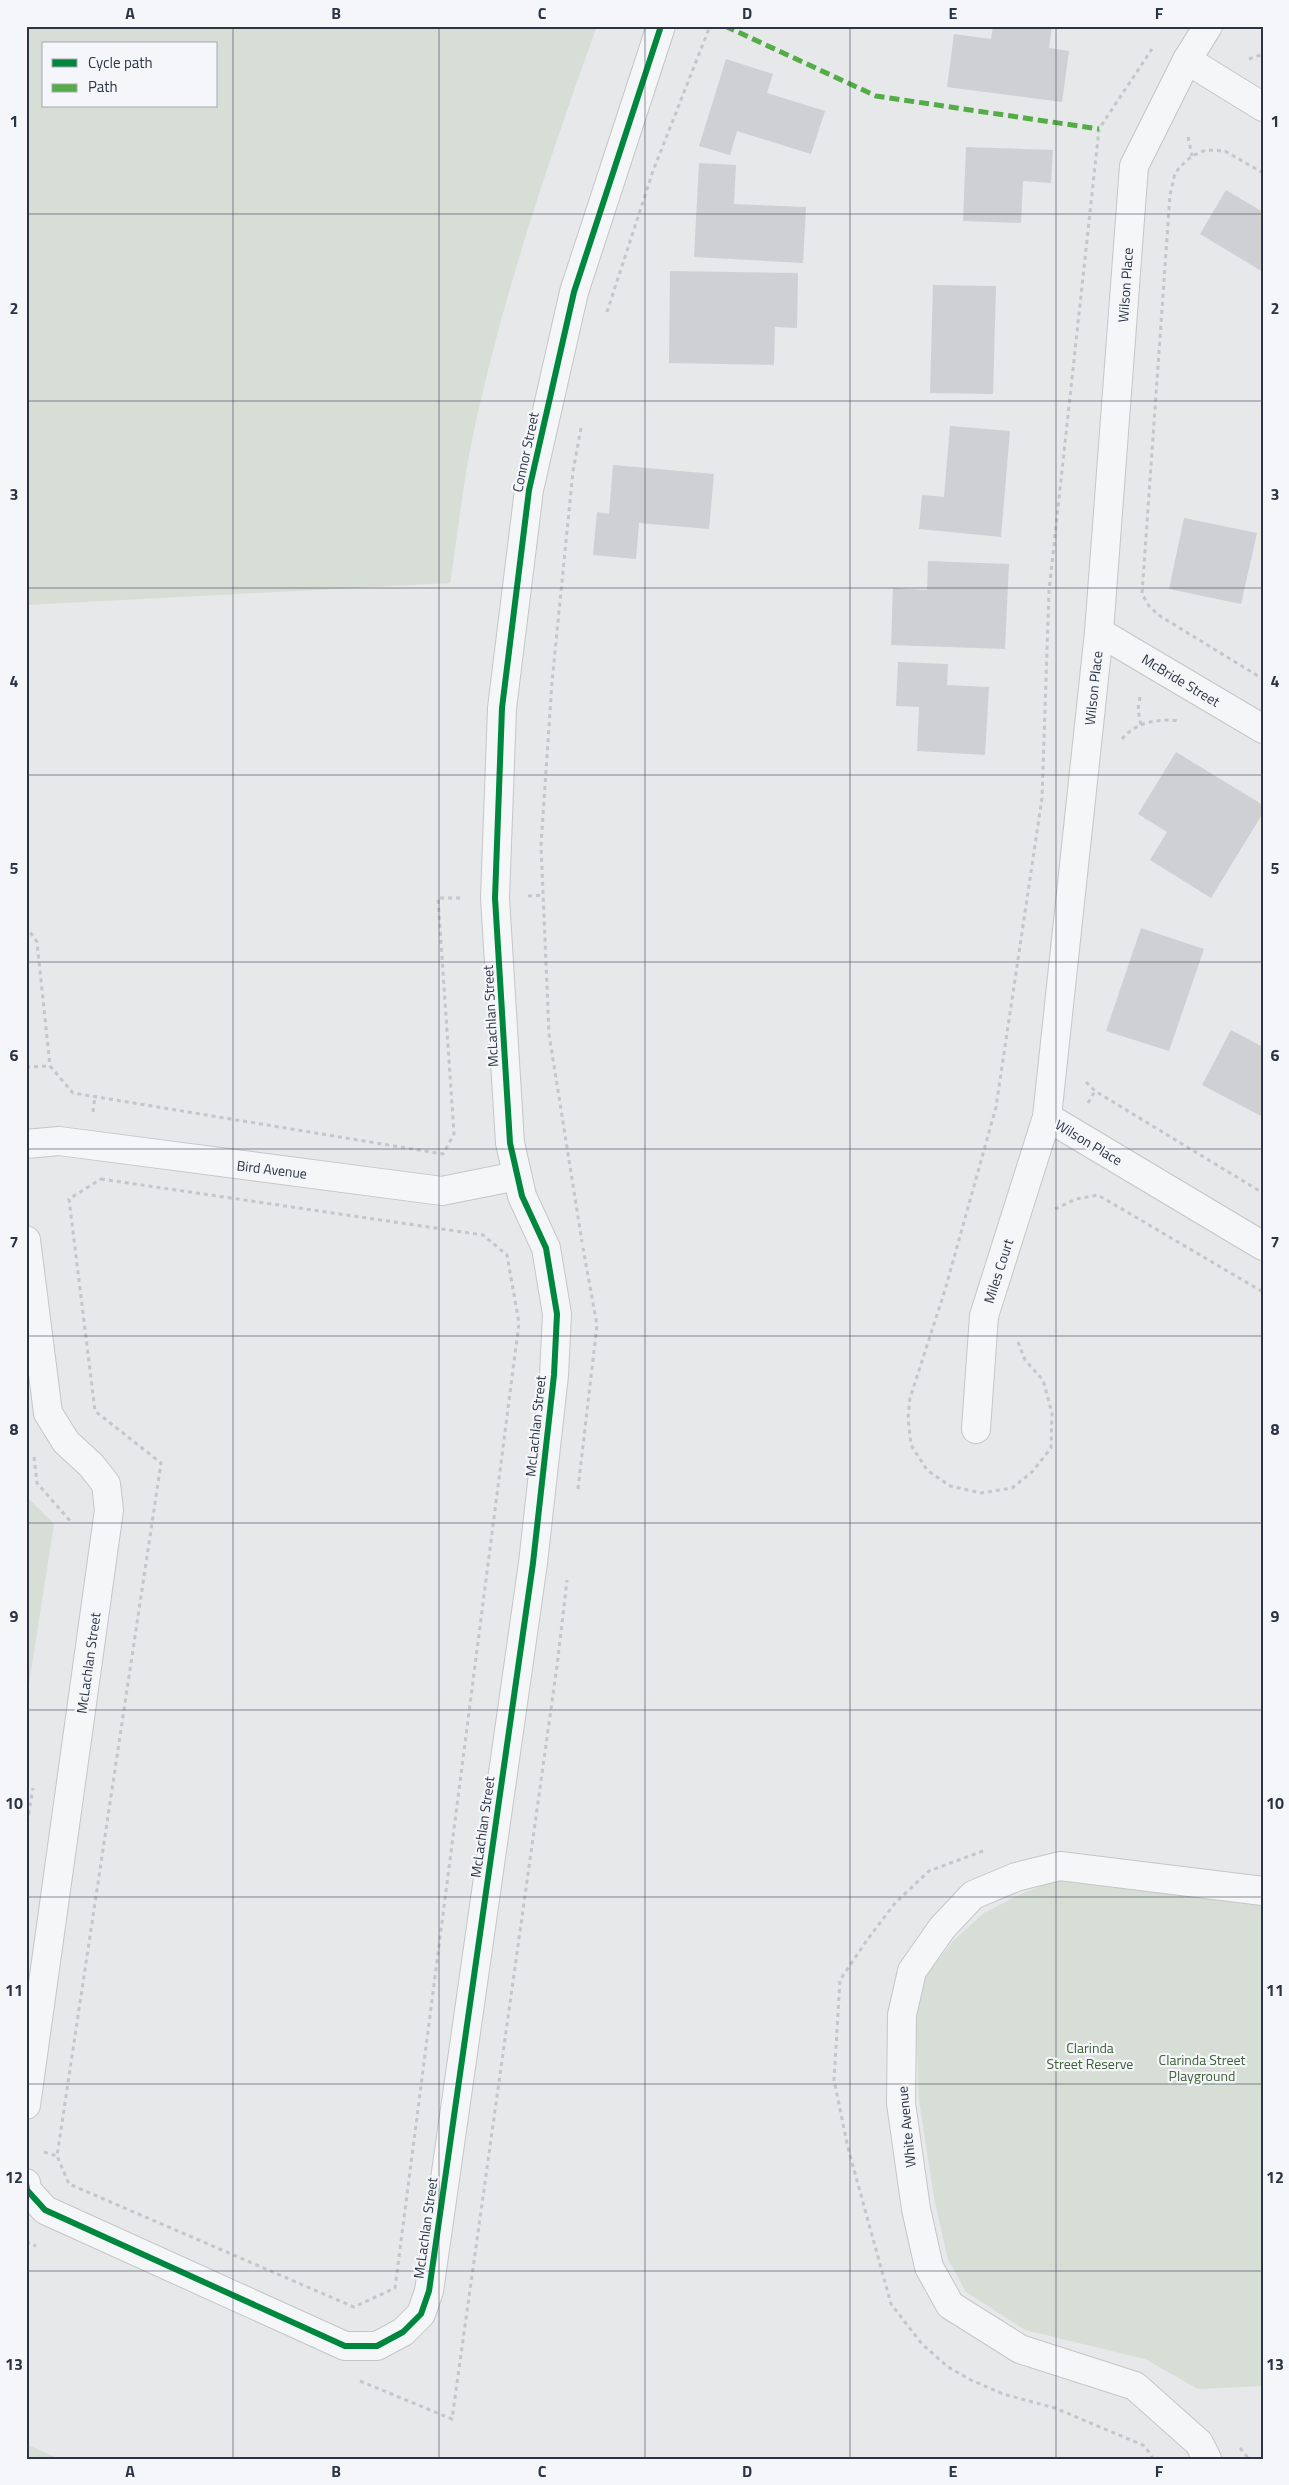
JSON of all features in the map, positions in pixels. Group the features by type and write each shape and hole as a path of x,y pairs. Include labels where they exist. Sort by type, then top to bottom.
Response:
{"street":[{"name":"Connor Street","path":"496,898 502,708 529,490 574,292 661,26"},
{"name":"Wilson Place","path":"1208,26 1187,60 1134,166 1099,632 1047,1117 1263,1246"},
{"path":"1187,60 1263,107"},
{"name":"McBride Street","path":"1099,632 1263,729"},
{"name":"McLachlan Street","path":"26,2183 27,2190 45,2210 345,2346 377,2346 403,2332 421,2314 429,2291 530,1583 554,1375 558,1314 546,1248 522,1196 510,1143 496,898"},
{"name":"Miles Court","path":"976,1429 984,1316 1047,1117"},
{"name":"Bird Avenue","path":"26,1144 59,1141 442,1191 517,1176"},
{"name":"McLachlan Street","path":"26,1240 48,1413 66,1442 91,1465 106,1484 109,1510 26,2105"},
{"name":"White Avenue","path":"1206,2459 1199,2442 1134,2386 1020,2349 950,2305 929,2267 916,2209 901,2103 902,2015 912,1971 942,1928 973,1895 1016,1877 1060,1866 1263,1891"}],"path":[{"path":"605,318 653,171 710,26"},
{"path":"1263,27 1263,46"},
{"path":"1263,173 1225,151 1206,150 1192,156 1175,173 1170,195 1142,594 1149,606 1160,616 1263,679"},
{"path":"578,1490 597,1325 572,1189 549,1034 541,845 552,682 573,471 582,423"},
{"path":"1120,745 1123,737 1140,725 1154,720 1184,722"},
{"path":"26,926 37,942 50,1066 73,1093 442,1154 454,1134 438,898 496,898 542,895"},
{"path":"26,1067 50,1066"},
{"path":"1083,1079 1095,1091 1263,1193"},
{"path":"101,1179 483,1235 507,1255 519,1323 395,2288 354,2308 69,2184 58,2156 161,1463 95,1411 69,1199 101,1179"},
{"path":"34,1454 37,1482 78,1530"},
{"path":"352,2378 452,2419 558,1666 568,1578"},
{"path":"26,1830 34,1781"},
{"path":"992,1848 929,1871 896,1902 840,1980 834,2080 848,2148 891,2304 922,2344 948,2367 971,2380 1004,2394 1055,2408 1145,2446 1153,2459"},
{"path":"26,2242 44,2250"}],"green space":[{"path":"26,26 597,26 545,176 499,327 470,449 450,583 26,605"},
{"path":"26,1496 54,1524 26,1703"},
{"name":"Clarinda Street Reserve","path":"1062,1878 1263,1902 1263,2386 1198,2389 1145,2359 1025,2330 966,2292 948,2259 935,2203 919,2101 916,2022 922,1981 953,1941 984,1913 1021,1894"},
{"path":"26,2444 59,2459 26,2459"}],"building":[{"path":"993,26 1052,26 1049,48 1069,51 1062,102 947,87 954,34 991,39"},
{"path":"726,59 773,74 767,93 825,111 811,154 737,131 730,155 699,146"},
{"path":"966,147 1053,150 1051,183 1023,181 1021,223 963,221"},
{"path":"699,163 736,165 734,204 806,207 803,263 694,257"},
{"path":"1226,190 1263,212 1263,272 1200,234"},
{"path":"670,271 798,273 797,328 775,327 774,365 669,363"},
{"path":"933,285 996,286 993,394 930,393"},
{"path":"950,426 1010,431 1001,537 919,529 922,495 944,497"},
{"path":"613,465 714,474 709,529 639,523 636,559 593,555 597,512 609,514"},
{"path":"1184,518 1257,533 1241,604 1169,589"},
{"path":"928,561 1009,564 1005,649 891,645 893,588 927,590"},
{"path":"898,662 948,664 947,685 989,687 985,755 917,751 919,707 896,706"},
{"path":"1176,752 1263,805 1263,813 1211,898 1150,860 1167,832 1138,814"},
{"path":"1141,928 1204,949 1169,1051 1106,1031"},
{"path":"1231,1030 1263,1047 1263,1117 1202,1085"}],"marked path":[{"path":"725,26 876,96 1099,129"}],"cycle path":[{"path":"26,2183 27,2190 45,2210 345,2346 377,2346 403,2332 421,2314 429,2291 533,1563 554,1375 557,1314 546,1248 522,1196 510,1143 495,898 502,708 529,490 574,292 661,26"}],"park label":[{"name":"Clarinda Street Playground","path":"1202,2068"}]}
